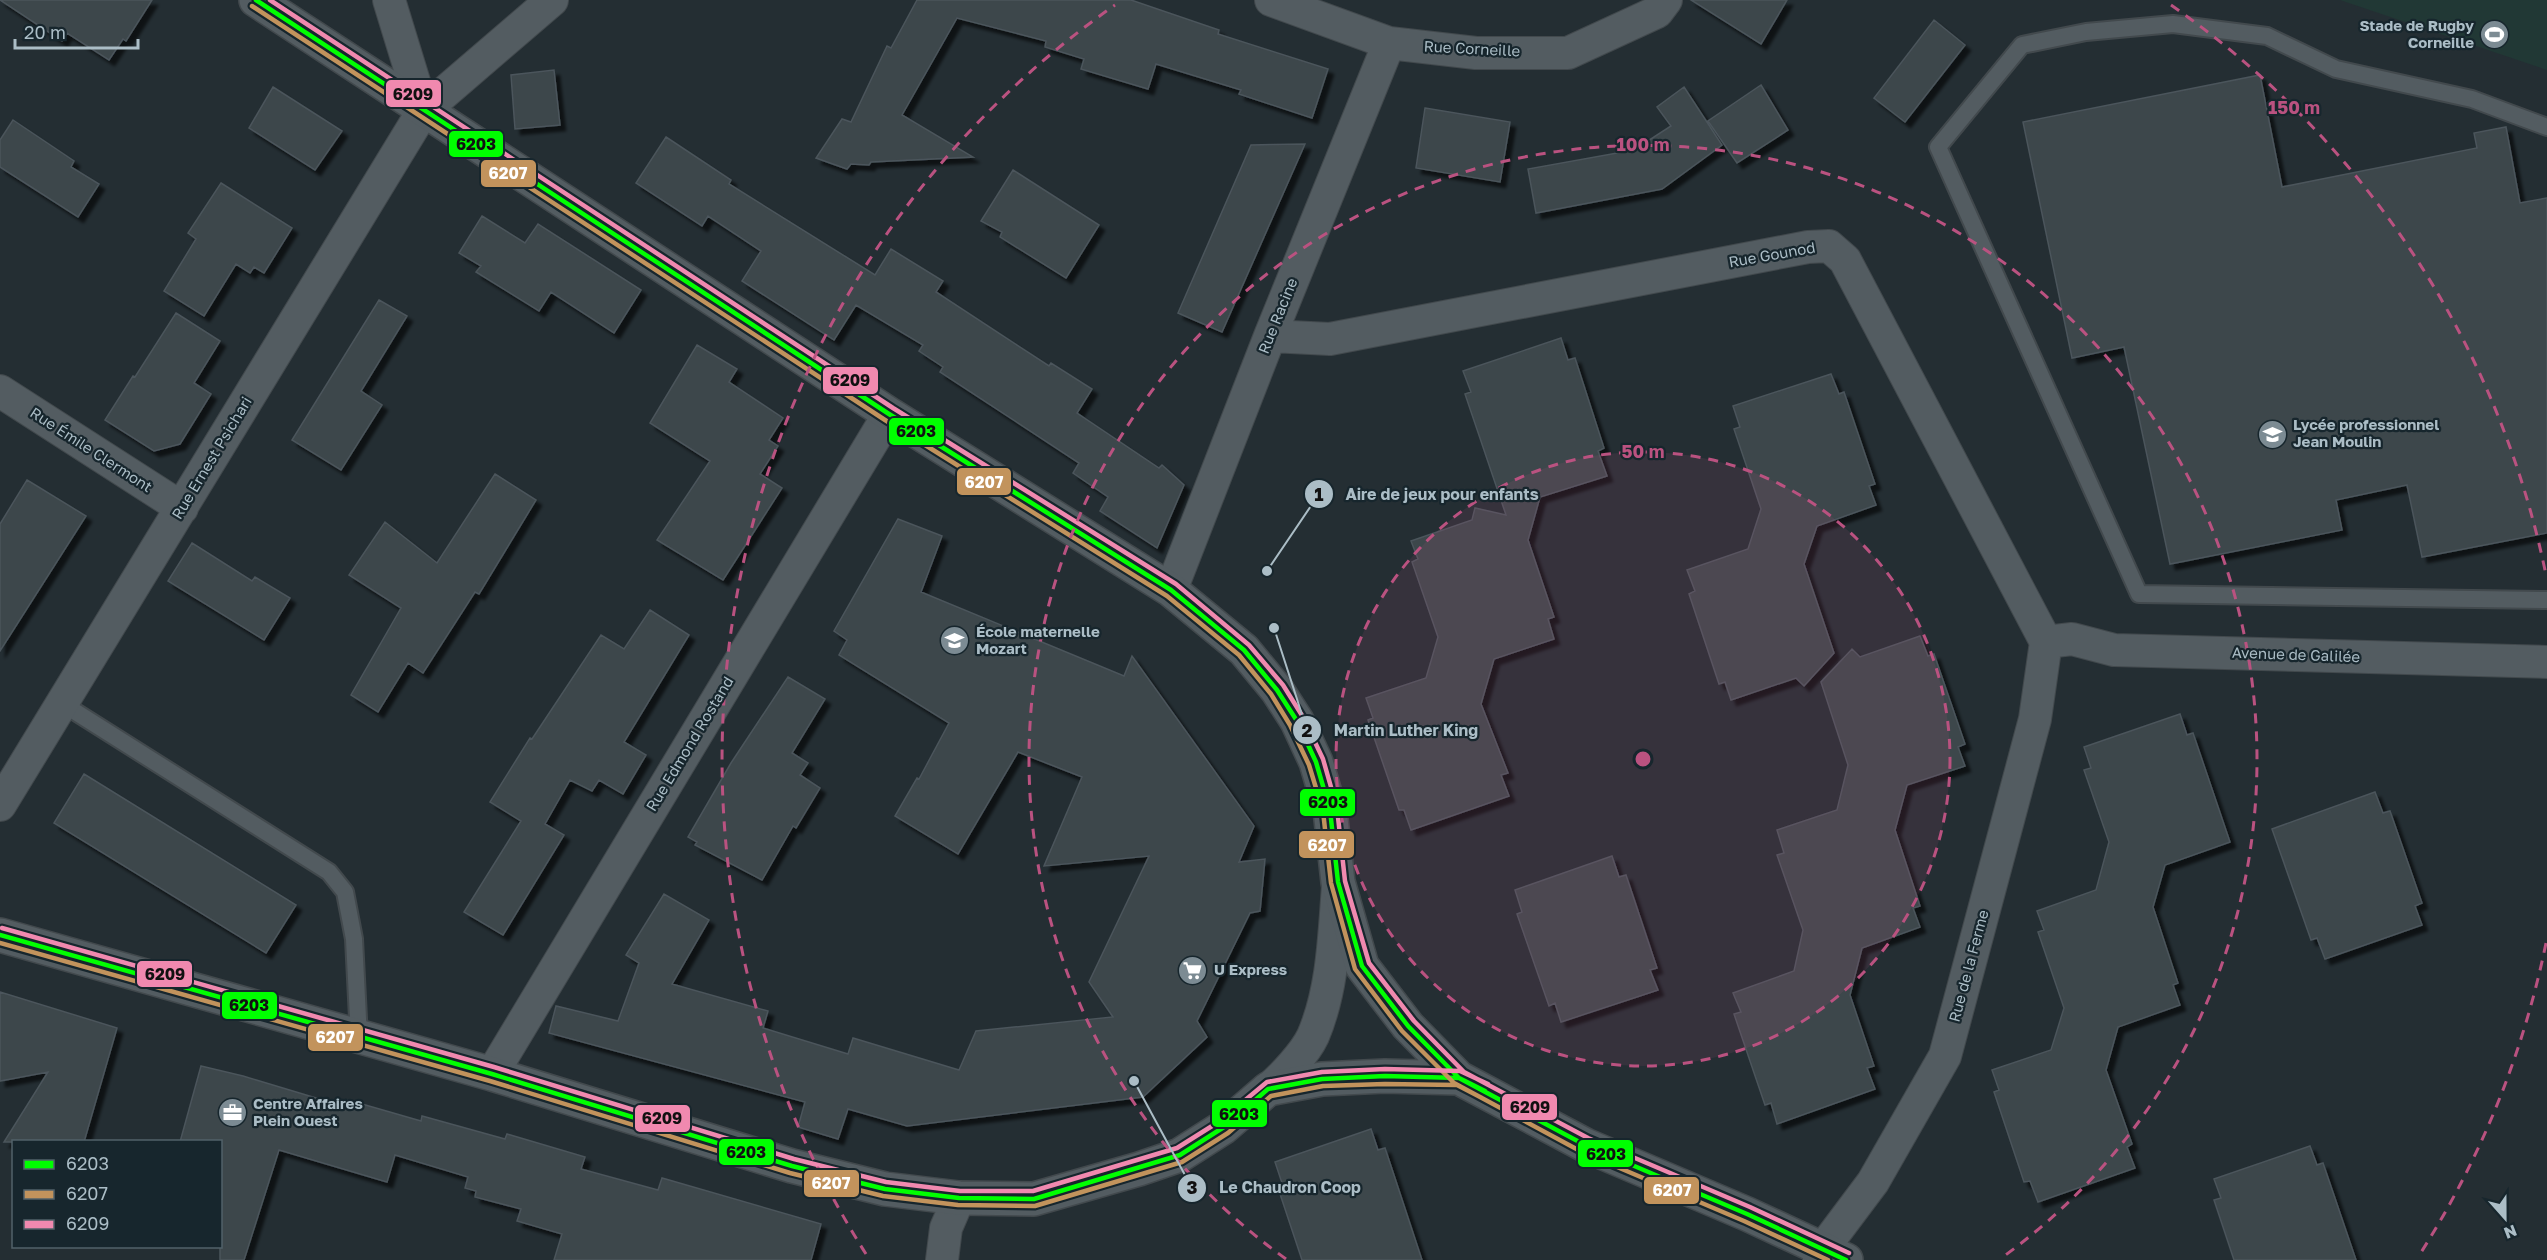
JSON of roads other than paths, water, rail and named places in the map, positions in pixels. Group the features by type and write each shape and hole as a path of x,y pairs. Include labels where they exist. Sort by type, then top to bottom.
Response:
{"street":[{"path":"256,0 889,414 1171,590 1244,650 1277,690 1296,721 1316,762 1330,810 1338,882 1362,966 1408,1026 1459,1078 1586,1145 1747,1214 1829,1257"},
{"path":"389,0 423,111"},
{"name":"Rue Ernest Psichari","path":"0,805 423,111 552,0"},
{"name":"Rue Corneille","path":"1271,0 1389,43 1476,53 1568,52 1658,12 1666,0"},
{"name":"Rue Racine","path":"1171,590 1270,336 1389,43"},
{"name":"Rue Gounod","path":"1270,336 1330,339 1808,247 1829,246 1845,260 2046,642"},
{"name":"Rue Émile Clermont","path":"0,391 182,508"},
{"name":"Rue Edmond Rostand","path":"492,1074 889,414"},
{"name":"Avenue de Galilée","path":"2046,642 2072,639 2114,650 2547,662"},
{"name":"Rue de la Ferme","path":"1829,1257 1945,1056 2035,719 2046,642"},
{"path":"0,935 492,1074 792,1166 885,1189 959,1197 1034,1199 1180,1155 1224,1127 1280,1080 1312,1038 1331,970 1338,882"},
{"path":"1268,1089 1322,1080 1385,1076 1459,1078"},
{"path":"942,1260 946,1228 959,1197"}],"lane":[{"path":"2547,128 2472,99 2336,69 2267,36 2173,24 2086,32 2022,45 1938,147 2139,594 2547,600"},
{"path":"63,704 329,872 345,892 354,939 359,1038"}],"place":[{"name":"Stade de Rugby Corneille","path":"2495,35"},
{"name":"Lycée professionnel Jean Moulin","path":"2272,434"},
{"name":"Aire de jeux pour enfants","path":"1267,571"},
{"name":"Martin Luther King","path":"1274,628"},
{"name":"École maternelle Mozart","path":"955,641"},
{"name":"U Express","path":"1193,970"},
{"name":"Le Chaudron Coop","path":"1134,1081"},
{"name":"Centre Affaires Plein Ouest","path":"232,1113"}]}
